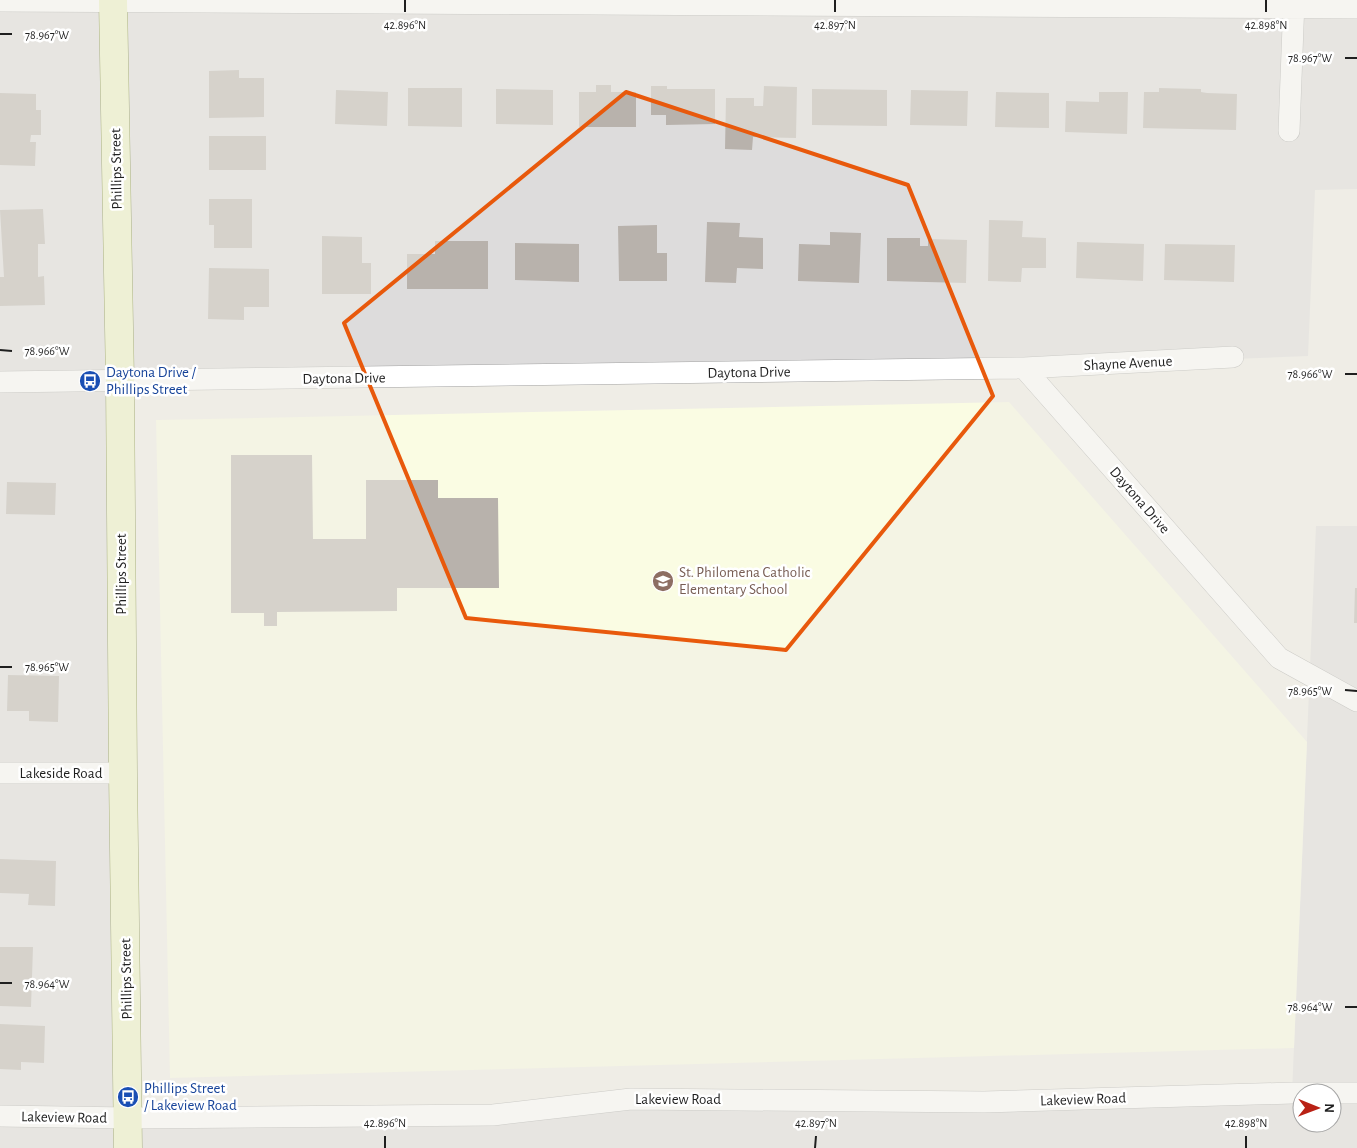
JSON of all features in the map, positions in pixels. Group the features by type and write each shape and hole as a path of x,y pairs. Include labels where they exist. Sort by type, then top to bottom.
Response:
{"street":[{"name":"Phillips Street","path":"112,0 120,381 128,1148"},
{"path":"0,1 1294,4 1357,8"},
{"path":"1289,131 1294,4"},
{"name":"Shayne Avenue","path":"1024,368 1233,358"},
{"name":"Daytona Drive","path":"0,382 1024,368 1279,658 1357,701"},
{"name":"Lakeside Road","path":"0,773 123,773"},
{"name":"Lakeview Road","path":"0,1116 128,1118 493,1115 631,1099 984,1102 1292,1093 1357,1093"}],"highlighted area":[{"path":"626,92 908,185 993,396 786,650 466,618 344,323"}],"shaded area":[{"path":"0,0 1357,0 1357,189 1315,190 1308,356 1233,359 120,372 129,1116 1292,1094 1292,1133 1342,1133 1342,1083 1292,1083 1316,526 1357,526 1357,1148 0,1148"},
{"name":"St. Philomena Catholic Elementary School","path":"1009,402 1307,742 1294,1048 170,1078 156,420"}],"building":[{"path":"239,70 239,78 264,78 264,117 209,118 209,71"},
{"path":"596,85 611,85 611,92 636,92 636,127 579,127 579,92 596,92"},
{"path":"651,86 667,86 667,89 715,89 715,124 666,125 666,115 651,115"},
{"path":"764,86 797,87 796,138 753,137 752,150 725,149 726,98 754,98 754,106 763,106"},
{"path":"408,88 462,88 462,127 408,126"},
{"path":"1159,88 1201,89 1201,92 1207,93 1237,94 1236,130 1143,128 1144,92 1159,92"},
{"path":"496,89 553,90 553,125 496,124"},
{"path":"812,89 887,90 887,126 812,125"},
{"path":"336,90 388,92 387,126 335,124"},
{"path":"911,90 968,91 967,126 910,125"},
{"path":"996,92 1049,93 1049,128 995,127"},
{"path":"1099,92 1128,92 1127,134 1065,132 1066,101 1099,102"},
{"path":"0,93 36,94 36,110 41,110 41,135 31,135 30,142 36,142 35,166 0,165"},
{"path":"209,136 266,136 266,170 209,170"},
{"path":"209,199 252,199 252,248 214,248 214,225 209,225"},
{"path":"43,209 45,244 38,244 38,277 44,276 45,305 0,306 0,277 4,277 0,210"},
{"path":"989,220 1023,221 1022,237 1046,238 1046,268 1022,268 1021,282 988,281"},
{"path":"707,222 740,223 739,237 763,238 763,269 737,268 736,283 705,282"},
{"path":"657,225 657,253 667,253 667,281 619,281 618,226"},
{"path":"830,232 861,233 859,283 798,281 799,244 830,245"},
{"path":"322,236 362,237 362,263 371,263 371,294 322,294"},
{"path":"887,238 920,238 920,246 928,246 928,239 967,240 966,283 887,281"},
{"path":"435,241 488,241 488,289 407,289 407,254 435,254"},
{"path":"1077,242 1144,244 1143,281 1076,278"},
{"path":"515,243 579,244 579,282 515,280"},
{"path":"1165,244 1235,245 1234,282 1164,280"},
{"path":"209,268 269,269 269,307 244,307 244,320 208,319"},
{"path":"231,455 312,455 313,539 366,539 366,480 438,480 438,498 498,498 499,588 397,588 397,611 277,612 277,626 264,626 264,613 231,613"},
{"path":"7,482 56,483 55,515 6,514"},
{"path":"1355,588 1357,588 1357,623 1354,623"},
{"path":"8,675 59,676 58,722 29,721 29,711 7,711"},
{"path":"0,859 56,861 55,906 28,905 29,894 0,893"},
{"path":"0,947 33,947 31,1007 0,1006"},
{"path":"0,1024 45,1026 44,1063 21,1062 21,1070 0,1069"}],"place":[{"name":"Daytona Drive / Phillips Street","path":"90,381"},
{"name":"St. Philomena Catholic Elementary School","path":"663,581"},
{"name":"Phillips Street / Lakeview Road","path":"128,1097"}]}
